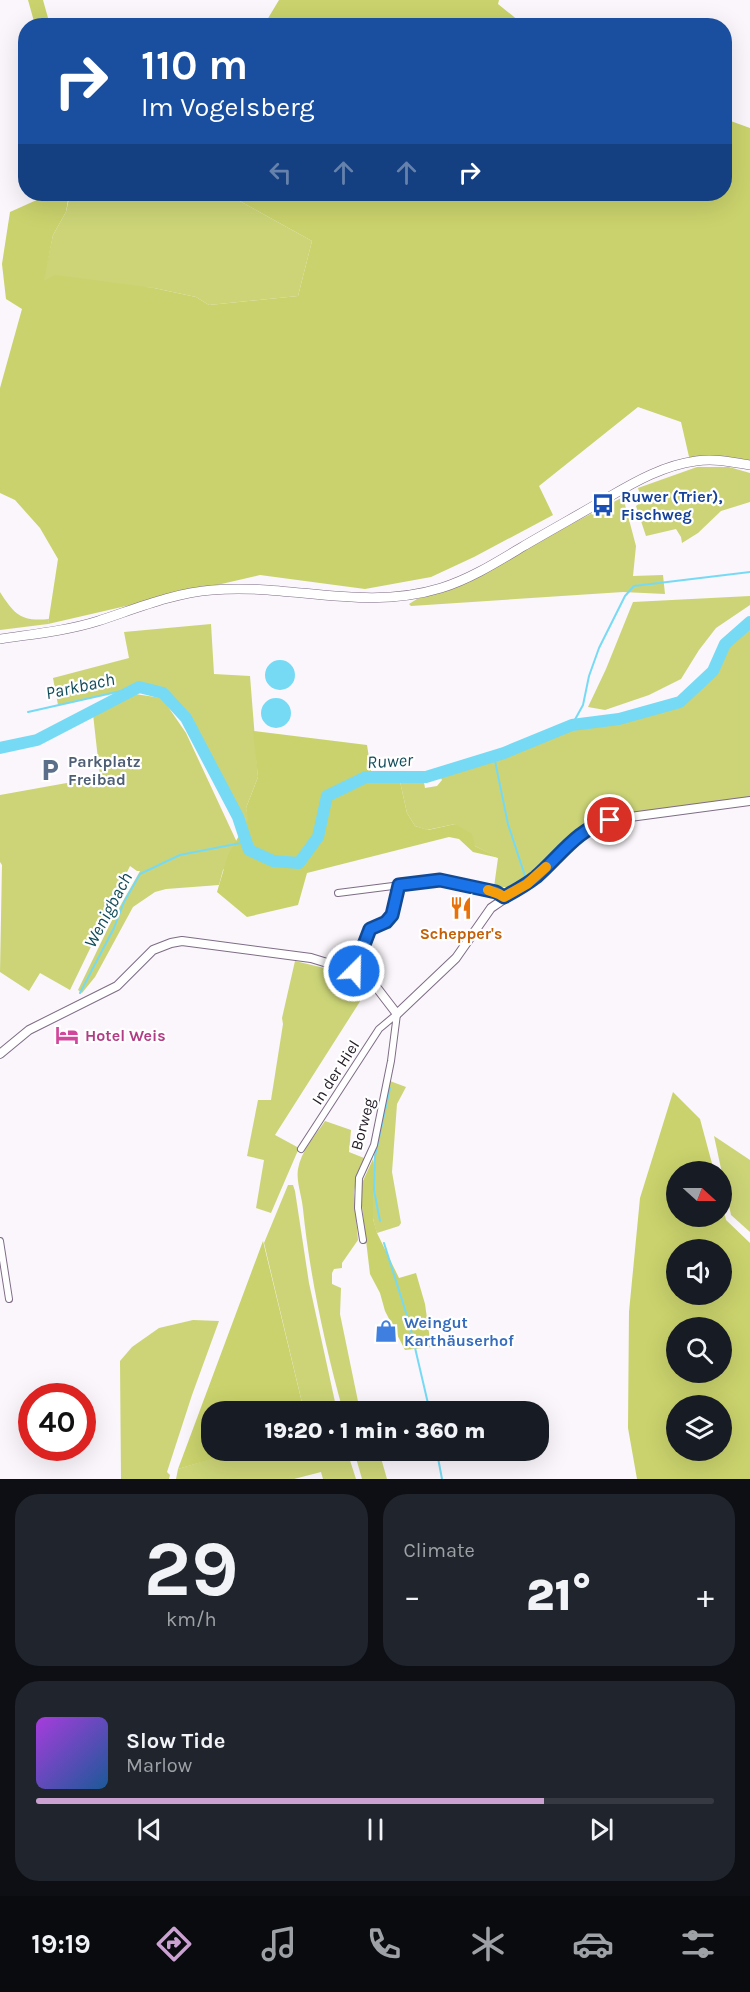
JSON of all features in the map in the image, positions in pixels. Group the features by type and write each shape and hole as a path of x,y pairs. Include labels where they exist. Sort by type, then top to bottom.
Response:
{"main road":[{"path":"0,639 55,631 96,621 151,603 209,590 260,589 359,598 411,595 442,588 487,568 640,479 697,460 717,460 750,465"}],"street":[{"path":"0,1054 29,1030 111,989 128,976 149,953 173,942 195,942 310,958 350,969 376,988 397,1014 456,958 487,913 504,897 535,878 572,841 596,824 630,817 750,801"},
{"path":"338,893 440,880 496,892 504,897"},
{"path":"350,969 362,950 370,929 386,922 392,915 399,885"},
{"name":"In der Hiel","path":"301,1149 379,1029 397,1014"},
{"name":"Borweg","path":"363,1240 358,1208 359,1178 374,1145 391,1061 397,1014"},
{"path":"0,1241 9,1299"}],"green space":[{"path":"28,0 43,0 48,18 33,18"},
{"path":"279,0 499,0 498,4 515,18 268,18"},
{"path":"732,122 750,128 750,465 690,461 681,422 638,407 539,486 553,515 431,577 365,589 260,575 48,624 58,559 40,528 15,500 0,493 0,388 22,309 6,299 2,264 10,212 34,201 68,201 66,212 53,235 44,281 55,275 154,288 196,297 209,305 298,296 312,241 240,201 732,201"},
{"path":"68,201 240,201 312,241 298,296 209,305 196,297 154,288 43,281 53,235 66,212"},
{"path":"697,467 729,467 750,473 750,502 721,511 698,533 682,543 676,529 646,536 636,506 642,501 638,488"},
{"path":"623,497 636,546 633,576 663,575 665,594 623,592 411,606 409,604 417,599 446,590"},
{"path":"0,592 19,615 39,620 49,619 48,624 0,630"},
{"path":"750,596 750,605 716,628 681,679 649,695 605,710 588,707 633,602"},
{"path":"750,622 750,797 595,820 572,835 543,864 514,887 494,887 498,858 475,846 455,824 427,830 415,826 407,813 399,777 423,777 425,788 437,786 442,780 438,773 494,756 572,725 619,719 680,702 713,671 725,644"},
{"path":"211,624 214,674 250,676 258,777 246,808 249,820 242,830 238,817 186,718 163,693 138,687 58,705 53,678 129,658 124,632"},
{"path":"135,694 162,698 186,733 241,851 223,870 219,885 166,889 155,892 133,907 95,977 82,993 78,990 110,924 140,871 130,866 70,990 40,973 29,991 0,972 2,865 0,862 0,795 100,777 93,714"},
{"path":"253,731 367,745 372,777 399,777 407,813 415,826 428,830 455,824 472,834 475,846 499,858 473,852 459,839 449,837 307,873 298,905 247,917 217,892 228,855 248,820 246,808 258,777"},
{"path":"295,961 345,973 366,992 275,1135 299,1148 271,1213 256,1208 264,1160 247,1156 258,1100 271,1100 282,1018"},
{"path":"390,1081 406,1087 397,1104 392,1172 401,1223 399,1226 377,1233 371,1197 372,1177"},
{"path":"673,1092 700,1119 711,1161 666,1161 666,1227 732,1226 750,1243 750,1479 637,1479 628,1428 629,1312 640,1198"},
{"path":"325,1121 351,1130 349,1152 364,1158 357,1174 354,1193 358,1240 342,1263 342,1268 334,1269 332,1273 332,1284 341,1288 340,1314 358,1401 340,1401 314,1286 298,1179 302,1156"},
{"path":"714,1136 750,1160 750,1232 732,1216 732,1161 719,1161"},
{"path":"373,1159 373,1219 377,1233 399,1278 416,1273 425,1304 431,1347 405,1350 385,1311 380,1293 370,1274 361,1198 362,1183"},
{"path":"288,1185 293,1185 309,1283 335,1401 302,1401 264,1243"},
{"path":"263,1241 302,1401 203,1401"},
{"path":"193,1320 219,1321 167,1472 170,1475 169,1479 121,1479 120,1361 132,1347 159,1328"},
{"path":"201,1407 201,1461 206,1461 178,1469"},
{"path":"204,1461 350,1461 356,1479 323,1479 321,1472 294,1479 176,1479 178,1469"},
{"path":"357,1461 382,1461 387,1479 362,1479"}],"water":[{"path":"280,660 291,664 295,675 291,686 280,690 269,686 265,675 269,664"},
{"path":"276,698 287,702 291,713 287,724 276,728 265,724 261,713 265,702"}],"waterway":[{"path":"572,725 583,705 589,676 599,648 625,596 634,586 750,572"},
{"name":"Ruwer","path":"0,748 37,740 139,687 163,693 186,718 238,817 249,850 273,861 299,863 318,837 327,796 366,777 426,777 504,753 572,725 619,719 680,702 713,671 725,644 750,622"},
{"name":"Parkbach","path":"28,712 139,687"},
{"path":"494,756 508,824 525,876"},
{"name":"Wenigbach","path":"80,993 140,874 180,855 246,842"},
{"path":"380,1221 374,1190 375,1156 390,1088"},
{"path":"384,1243 409,1322 427,1401"},
{"path":"439,1461 442,1479"}],"slow traffic":[{"path":"488,890 504,897 527,884 546,867"}],"place":[{"name":"Ruwer (Trier), Fischweg","path":"603,505"},
{"name":"Parkplatz Freibad","path":"50,770"},
{"name":"Schepper's","path":"461,908"},
{"name":"Hotel Weis","path":"67,1035"},
{"name":"Weingut Karthäuserhof","path":"386,1331"}],"route":[{"path":"354,971 350,969 362,950 370,929 390,919 399,885 440,880 496,892 504,897 535,878 583,832 596,824 610,820"}]}
